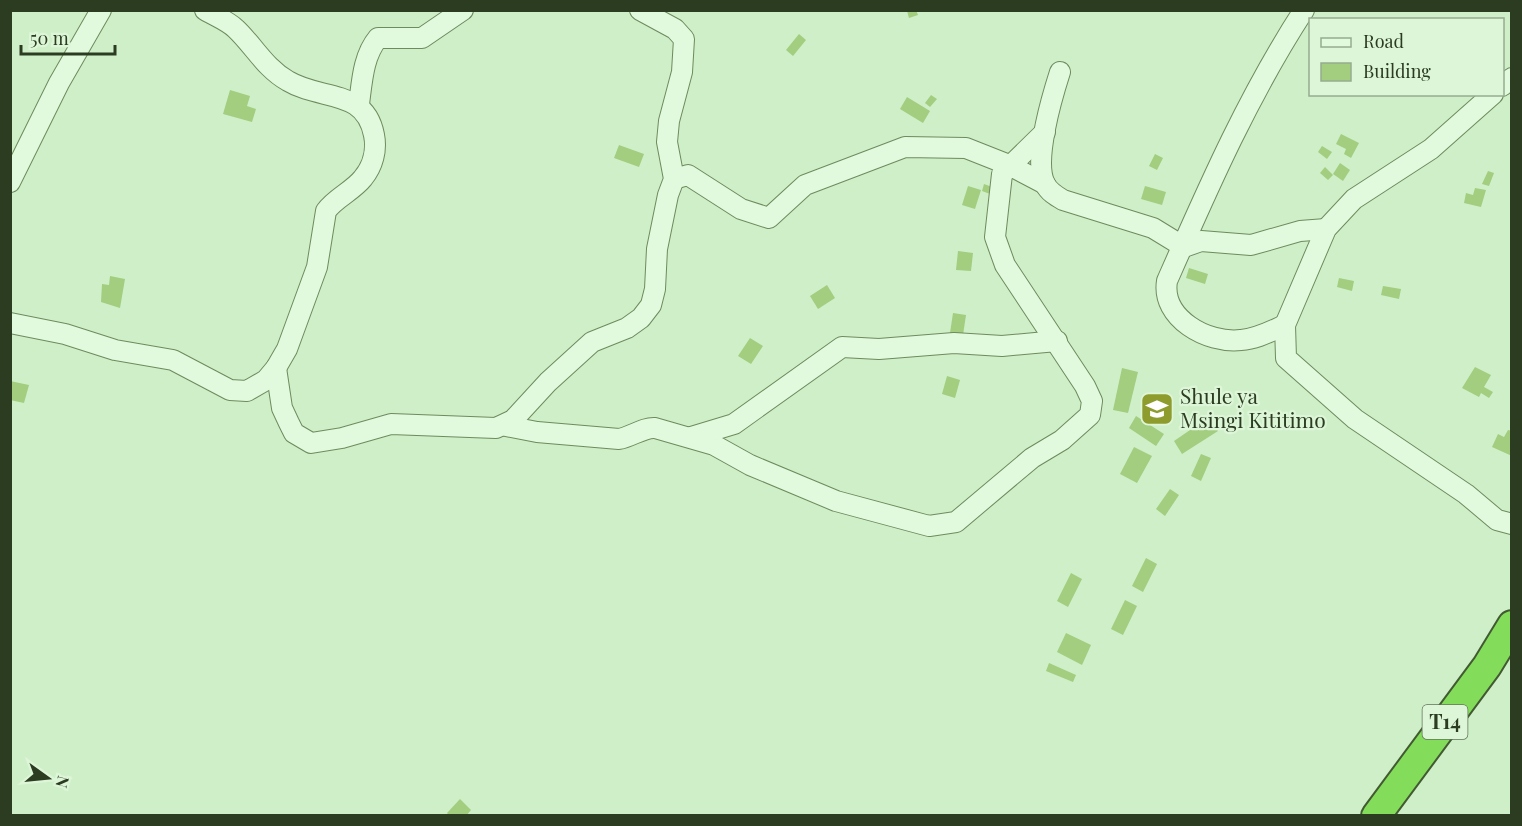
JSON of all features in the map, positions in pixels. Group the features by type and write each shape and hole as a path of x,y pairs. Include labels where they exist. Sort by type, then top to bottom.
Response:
{"highway":[{"name":"T14","path":"1376,816 1507,643"}],"street":[{"path":"10,182 59,83 101,10"},
{"path":"10,322 65,334 115,350 172,360 230,390 247,391 255,387 276,368 287,349 318,267 326,212 362,180 371,167 375,140 372,123 359,104 314,92 286,80 258,56 238,30 205,10"},
{"path":"359,104 365,68 378,38 422,38 463,10"},
{"path":"506,426 592,342 627,328 641,318 651,305 660,228 674,179 667,142 669,121 682,72 684,39 675,29 640,10"},
{"path":"1304,10 1266,71 1223,152 1184,247 1167,281 1165,294 1169,304 1188,326 1220,339 1263,346 1286,358 1355,418 1466,494 1497,520 1512,524"},
{"path":"1060,72 1045,132 1041,171 1045,184 1052,194 1063,200 1153,228 1184,247"},
{"path":"1286,358 1286,325 1326,229 1354,199 1431,149 1492,96"},
{"path":"276,368 282,408 289,423 294,433 311,442 342,438 391,424 464,429 506,426 546,433 619,439 630,437 649,428 691,437 714,445 774,476 851,506 929,526 956,522 1032,458 1062,440 1090,415 1092,401 1057,340 1020,290 999,251 995,237 1002,174 1045,132"},
{"path":"674,179 688,175 741,209 769,218 805,185 905,147 966,148 1009,165 1045,184"},
{"path":"1184,247 1201,241 1251,245 1300,231 1326,229"},
{"path":"1239,341 1286,325"},
{"path":"691,437 734,424 842,347 879,349 954,343 1002,346 1057,340"}],"building":[{"path":"916,10 918,15 909,18 907,11"},
{"path":"799,34 806,40 793,56 786,50"},
{"path":"230,90 250,96 247,106 256,109 252,122 223,114"},
{"path":"931,95 937,99 930,107 925,103"},
{"path":"907,97 930,111 923,123 900,109"},
{"path":"1341,134 1359,143 1351,158 1344,154 1346,149 1336,144"},
{"path":"619,145 644,154 639,167 614,158"},
{"path":"1322,146 1332,152 1327,159 1318,152"},
{"path":"1155,154 1163,158 1157,170 1149,166"},
{"path":"1340,163 1350,170 1343,181 1333,174"},
{"path":"1325,167 1333,175 1328,180 1320,173"},
{"path":"1488,171 1494,173 1489,186 1482,184"},
{"path":"984,184 992,187 990,194 982,191"},
{"path":"968,186 981,190 975,209 962,205"},
{"path":"1145,186 1166,192 1162,205 1141,199"},
{"path":"1475,188 1486,190 1481,207 1464,203 1466,193 1473,195"},
{"path":"958,251 973,253 971,271 956,270"},
{"path":"1189,268 1208,274 1205,284 1186,278"},
{"path":"110,276 125,279 120,308 101,302 102,284 109,285"},
{"path":"1339,278 1354,281 1352,291 1337,287"},
{"path":"827,285 835,298 818,309 810,296"},
{"path":"1383,286 1401,289 1399,299 1381,295"},
{"path":"953,313 966,315 963,335 950,333"},
{"path":"750,338 763,346 751,364 738,356"},
{"path":"1475,367 1491,375 1484,387 1493,392 1489,398 1481,393 1479,397 1462,388"},
{"path":"1122,368 1138,372 1128,413 1113,410"},
{"path":"947,376 960,380 955,398 942,394"},
{"path":"10,381 29,385 24,403 10,400"},
{"path":"1136,416 1164,434 1156,446 1129,428"},
{"path":"1209,417 1218,431 1182,454 1174,441"},
{"path":"1508,430 1512,431 1512,456 1492,447 1498,434 1504,437"},
{"path":"1134,447 1152,456 1137,483 1120,474"},
{"path":"1201,454 1211,458 1201,481 1191,476"},
{"path":"1170,489 1179,495 1165,516 1156,509"},
{"path":"1146,558 1157,564 1143,592 1132,586"},
{"path":"1071,573 1082,579 1068,607 1057,601"},
{"path":"1125,600 1137,606 1123,635 1111,629"},
{"path":"1066,633 1091,645 1082,665 1057,652"},
{"path":"1049,663 1076,675 1073,682 1046,671"},
{"path":"460,799 471,810 466,816 449,816 447,813"}],"place":[{"name":"Shule ya Msingi Kititimo","path":"1157,409"}]}
